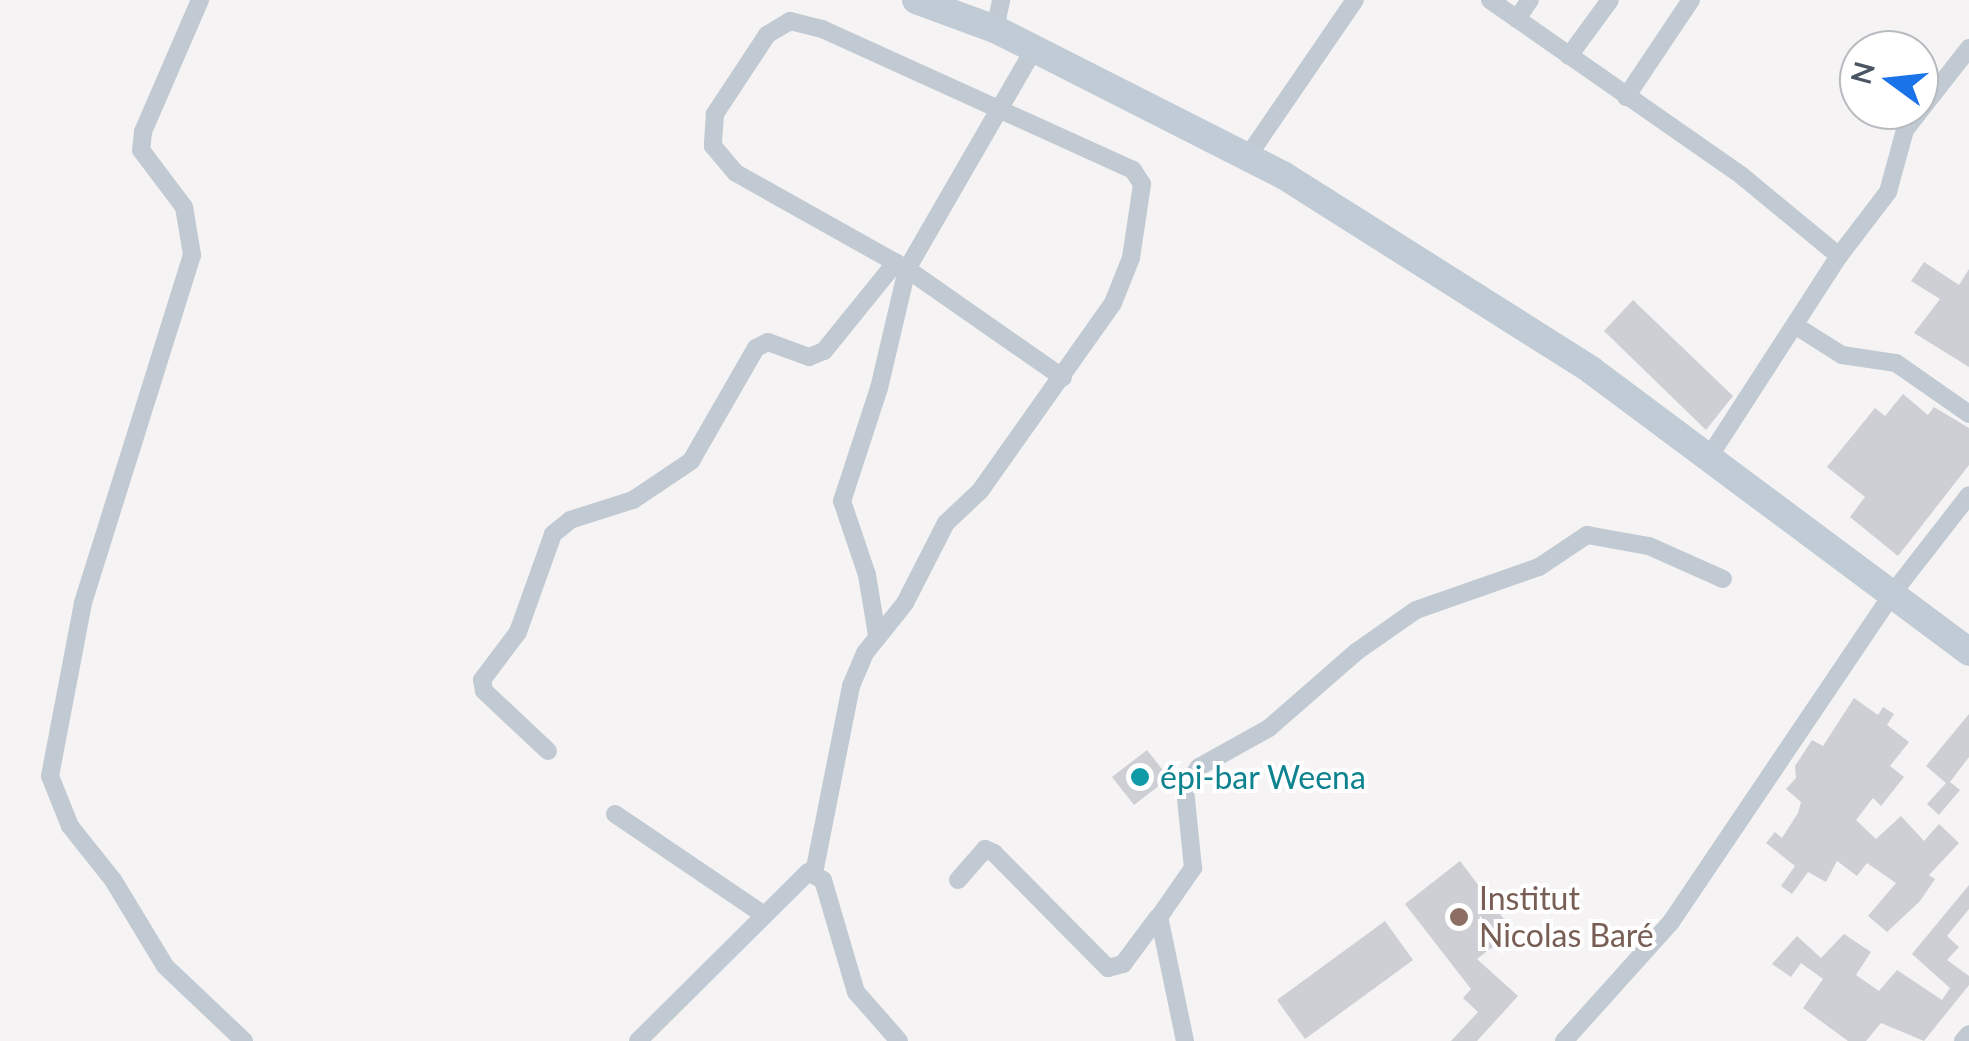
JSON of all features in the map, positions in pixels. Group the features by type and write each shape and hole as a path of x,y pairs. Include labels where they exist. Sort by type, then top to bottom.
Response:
{"main road":[{"path":"916,0 996,29 1248,156 1590,370 1969,652"}],"street":[{"path":"200,0 142,132 141,150 184,207 192,255 83,603 50,776 70,826 112,880 157,956 244,1041"},
{"path":"996,29 1001,0"},
{"path":"1248,156 1354,0"},
{"path":"1490,0 1742,176 1839,256"},
{"path":"1517,19 1530,0"},
{"path":"1569,56 1610,0"},
{"path":"1626,97 1691,0"},
{"path":"814,873 851,686 877,635 906,603 946,523 980,491 1063,378 1126,279 1142,176 806,23 776,25 716,114 713,146 736,173 902,266 1063,378"},
{"path":"1708,460 1839,256 1894,182 1905,130 1969,48"},
{"path":"548,751 484,691 482,680 518,632 553,534 570,520 633,500 692,461 756,348 768,342 809,357 824,352 902,266 1034,49"},
{"path":"877,635 867,575 842,501 879,388 902,266"},
{"path":"1796,326 1842,355 1896,363 1969,414"},
{"path":"1564,1041 1671,922 1892,594 1969,494"},
{"path":"958,880 985,848 1108,968 1123,964 1193,868 1188,778 1268,728 1416,610 1539,567 1588,535 1649,546 1723,579"},
{"path":"615,814 761,913"},
{"path":"638,1041 796,879 814,873"},
{"path":"814,873 823,880 856,992 900,1041"},
{"path":"1159,917 1186,1041"},
{"path":"1963,1041 1969,1034"}],"building":[{"path":"1924,262 1959,285 1969,269 1969,367 1914,333 1940,299 1911,281"},
{"path":"1633,300 1733,396 1706,430 1604,331"},
{"path":"1903,394 1928,415 1934,407 1969,428 1969,465 1898,556 1850,517 1865,497 1827,467 1875,408 1885,416"},
{"path":"1854,698 1878,715 1883,707 1894,714 1887,725 1909,742 1890,766 1904,777 1881,806 1873,798 1856,820 1876,839 1901,816 1924,841 1939,824 1959,843 1929,875 1935,879 1920,901 1887,932 1868,916 1896,883 1867,863 1857,876 1837,861 1826,882 1808,872 1792,894 1781,886 1795,866 1766,843 1775,832 1782,838 1798,813 1801,802 1786,789 1796,778 1795,766 1812,740 1823,746"},
{"path":"1969,714 1969,757 1950,782 1960,790 1939,815 1927,804 1946,783 1926,766"},
{"name":"épi-bar Weena","path":"1147,750 1169,778 1134,805 1112,777"},
{"name":"Institut Nicolas Baré","path":"1460,861 1513,931 1477,959 1518,996 1477,1041 1451,1041 1478,1012 1463,998 1471,989 1405,904"},
{"path":"1969,885 1969,909 1947,936 1959,947 1947,960 1969,976 1969,985 1924,1041 1881,1023 1866,1041 1848,1041 1803,1008 1823,979 1801,963 1791,977 1772,964 1797,936 1821,958 1844,934 1871,952 1856,975 1879,991 1897,970 1942,1000 1950,988 1912,954"},
{"path":"1385,921 1413,960 1305,1039 1277,1000"}],"place":[{"name":"épi-bar Weena","path":"1140,777"},
{"name":"Institut Nicolas Baré","path":"1459,917"}]}
